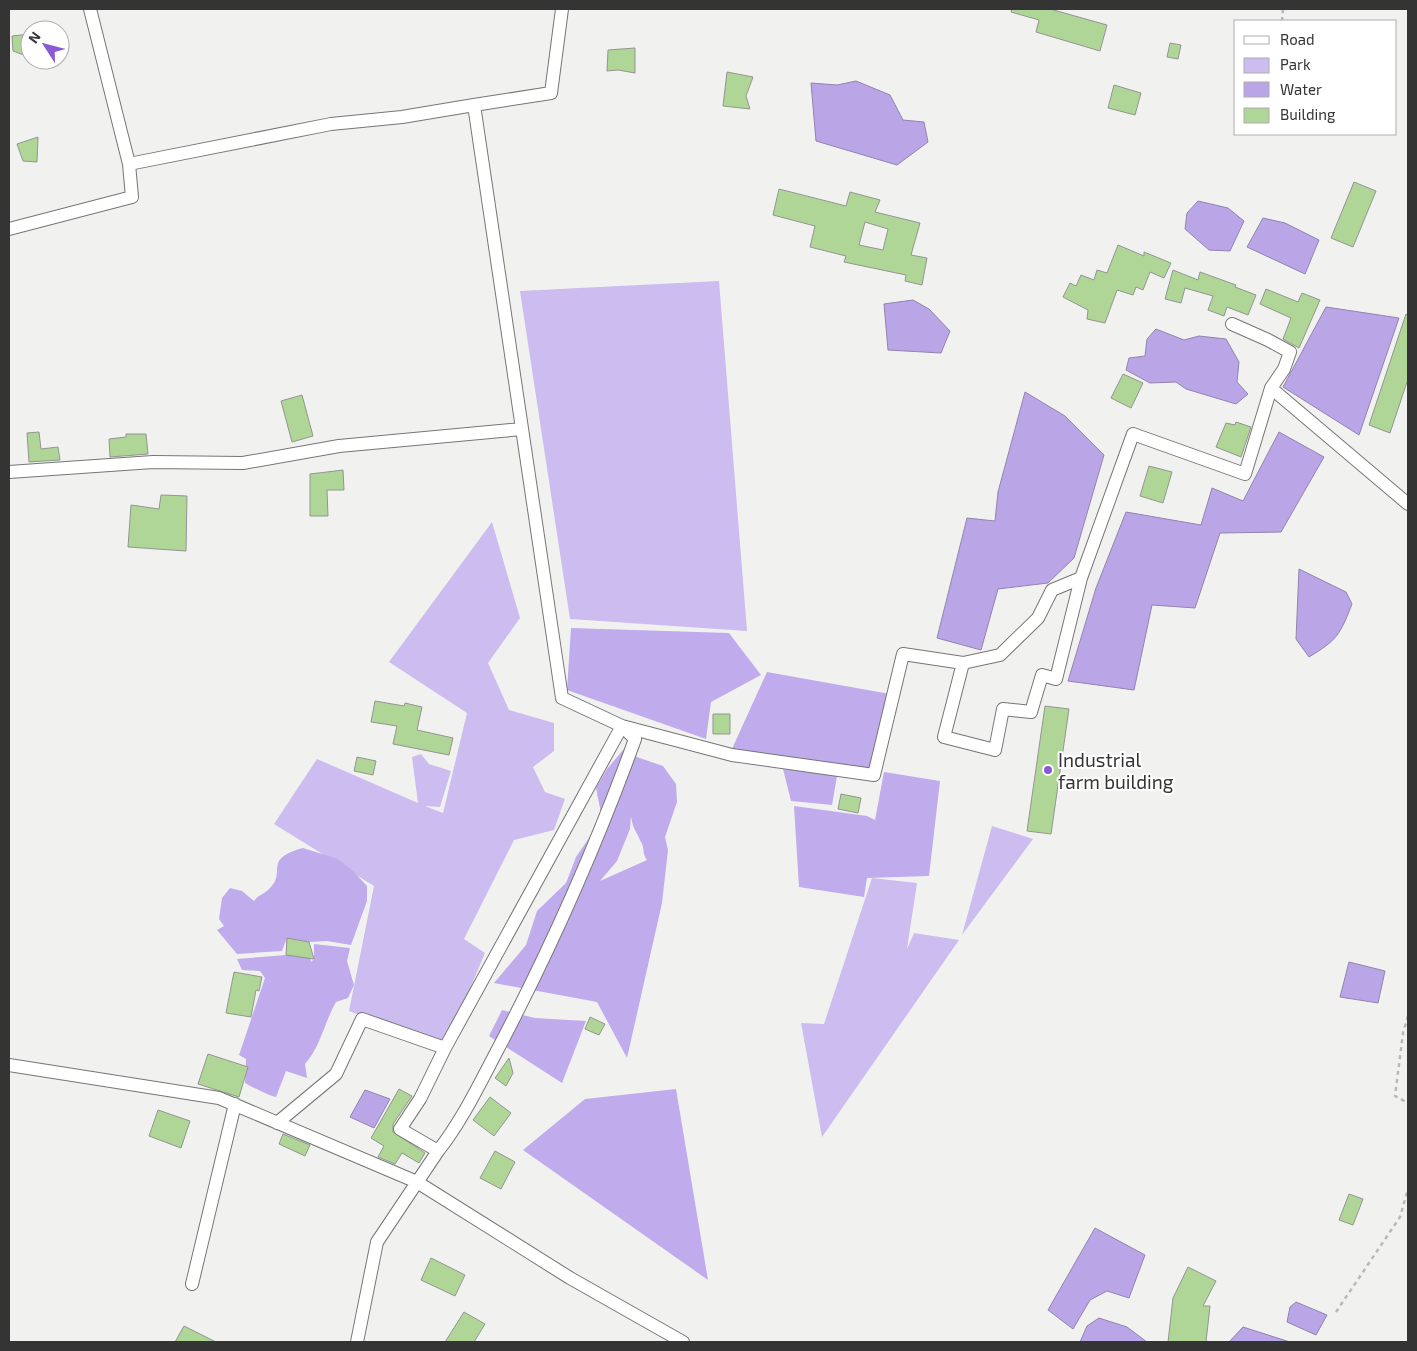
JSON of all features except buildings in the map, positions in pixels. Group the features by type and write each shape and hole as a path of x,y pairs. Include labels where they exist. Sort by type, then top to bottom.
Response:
{"street":[{"path":"9,229 132,197 129,164 90,9"},
{"path":"129,164 331,124 402,117 551,93 562,9"},
{"path":"474,105 562,698 622,726 732,756 874,775 903,654 963,663 1000,655 1038,618 1052,590 1081,578"},
{"path":"963,663 944,737 995,750 1003,709 1031,712 1042,675 1056,679 1081,578 1133,434 1245,474 1271,388 1284,369 1290,352 1232,324"},
{"path":"1271,388 1408,504"},
{"path":"9,472 153,462 244,463 339,446 522,429"},
{"path":"438,1151 400,1129 420,1099 445,1048 622,726"},
{"path":"357,1342 377,1242 447,1140 522,1003 583,870 615,794 635,739 622,726"},
{"path":"277,1122 336,1074 362,1019 445,1048"},
{"path":"9,1065 219,1098 235,1104 417,1182 570,1278 683,1342"},
{"path":"192,1284 235,1104"}],"path":[{"path":"1408,1016 1403,1033 1395,1096 1408,1103"},
{"path":"1336,1312 1400,1217 1408,1189"}],"green space":[{"path":"719,281 747,631 570,619 520,291"},
{"path":"492,522 520,618 488,663 509,710 554,723 554,751 533,767 545,792 565,799 554,830 514,840 464,939 485,953 445,1048 349,1011 374,886 274,824 317,759 418,803 412,757 421,754 429,764 451,771 440,807 425,806 443,813 467,713 389,662"},
{"path":"992,826 1033,839 962,935"},
{"path":"872,878 917,883 907,949 914,933 959,940 822,1137 801,1023 824,1024"}],"shaded area":[{"path":"571,628 729,633 761,675 711,702 706,739 567,690"},
{"path":"767,672 890,694 873,770 731,751"},
{"path":"623,750 631,755 663,766 676,784 677,802 665,837 668,850 662,903 627,1058 597,1002 494,983 526,945 537,911 566,883 576,857 595,829 601,813 596,788 607,769","holes":["631,816 647,860 600,881 617,861 630,829"]},
{"path":"783,769 837,776 832,805 791,801"},
{"path":"884,772 940,781 929,876 867,878 864,897 799,887 794,806 867,816 875,820"},
{"path":"303,848 338,859 354,872 367,886 367,901 351,945 327,941 309,942 311,962 314,959 314,944 350,948 347,961 354,985 348,998 336,1002 315,1050 305,1064 307,1078 286,1071 276,1097 245,1083 246,1059 239,1055 265,978 260,971 242,970 237,959 286,955 286,940 282,951 237,954 217,930 224,926 219,919 222,898 230,888 242,891 254,901 275,882 279,861 291,852"},
{"path":"502,1010 535,1018 586,1021 562,1083 489,1036"},
{"path":"676,1089 708,1280 523,1150 585,1099"}],"water":[{"path":"856,81 890,95 903,120 924,122 928,142 897,165 816,141 811,83 837,85"},
{"path":"1198,201 1228,208 1244,221 1230,251 1209,250 1185,229 1187,213"},
{"path":"1263,218 1285,223 1319,240 1305,274 1247,247"},
{"path":"913,300 929,309 950,331 941,353 888,350 884,304"},
{"path":"1326,307 1399,318 1359,435 1283,387"},
{"path":"1156,329 1184,340 1199,336 1226,339 1239,362 1237,382 1248,394 1236,404 1186,389 1176,382 1150,383 1126,370 1129,358 1145,356 1147,339"},
{"path":"1025,392 1065,416 1104,455 1074,558 1048,583 998,589 981,650 937,638 967,518 995,521 998,492"},
{"path":"1279,432 1324,457 1281,532 1220,533 1195,608 1152,605 1134,690 1068,681 1096,588 1126,512 1201,525 1212,488 1243,501"},
{"path":"1299,569 1346,592 1352,604 1341,630 1332,641 1309,657 1296,639"},
{"path":"1349,962 1385,971 1378,1003 1340,997"},
{"path":"365,1090 390,1099 374,1128 350,1117"},
{"path":"1095,1228 1145,1255 1129,1298 1107,1291 1090,1300 1073,1329 1048,1310"},
{"path":"1296,1302 1327,1315 1316,1335 1287,1322 1290,1307"},
{"path":"1099,1318 1127,1327 1147,1342 1080,1342 1087,1326"},
{"path":"1243,1327 1290,1342 1229,1342"}],"place":[{"name":"Industrial farm building","path":"1048,770"}]}
